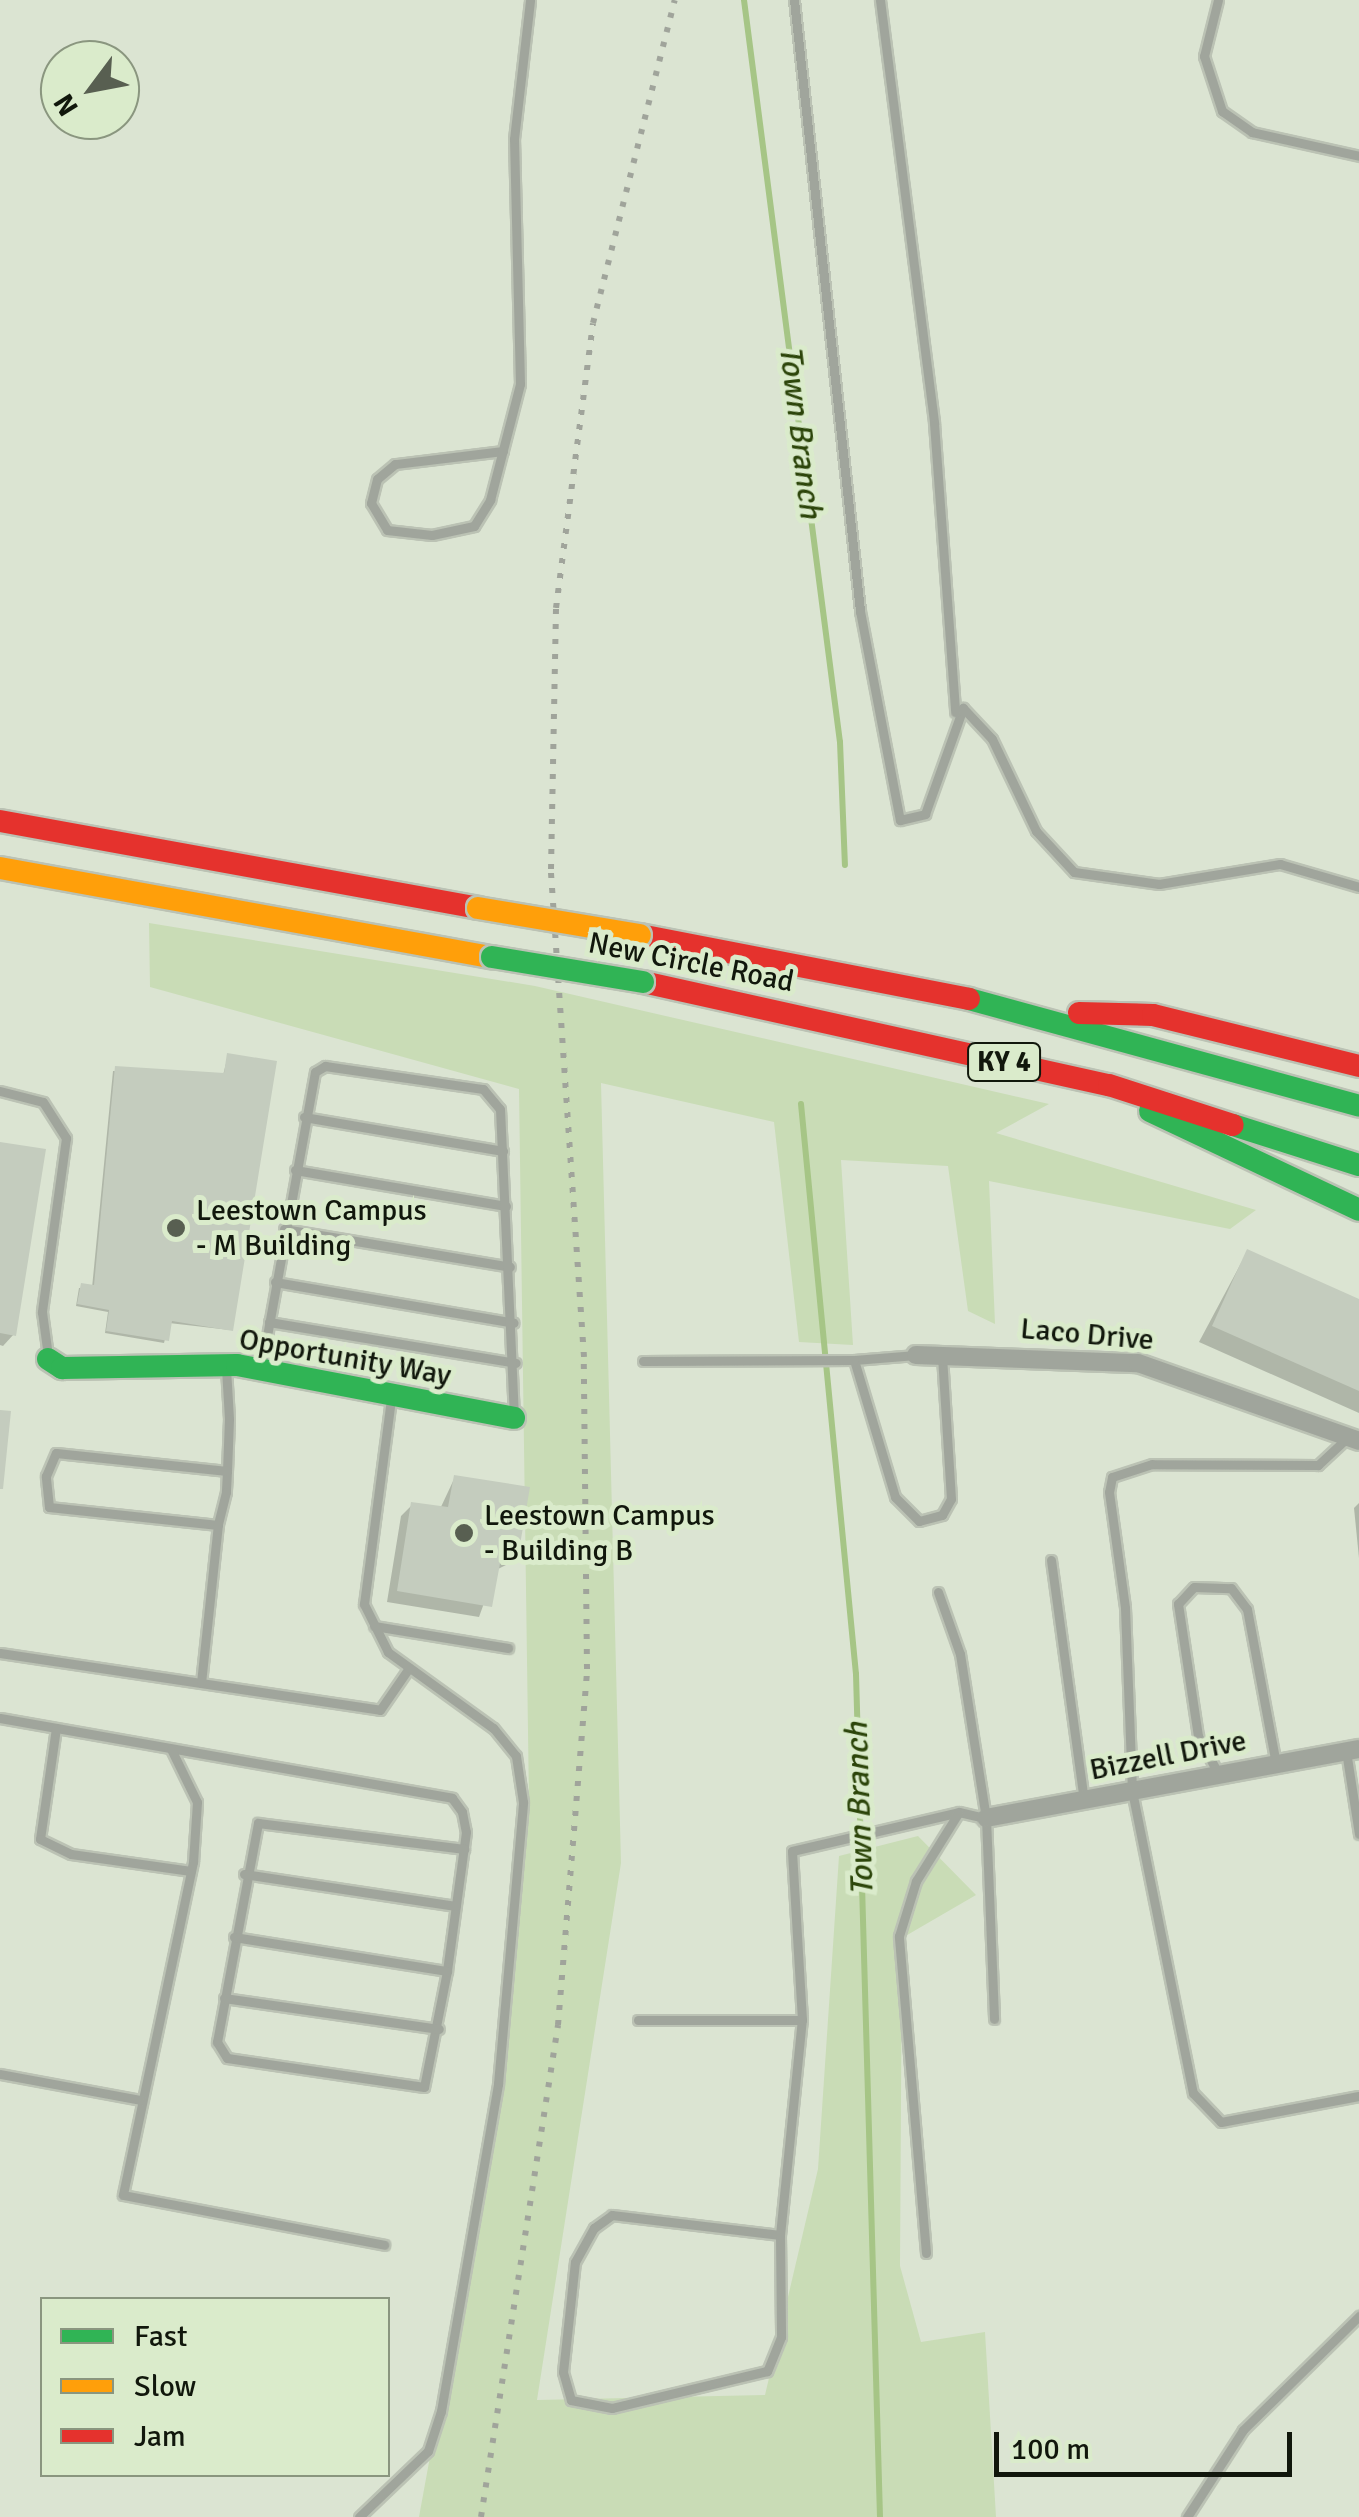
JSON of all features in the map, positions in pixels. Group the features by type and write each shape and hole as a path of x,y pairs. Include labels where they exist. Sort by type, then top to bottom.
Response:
{"main road":[{"name":"New Circle Road","path":"0,821 640,935 1054,1015 1359,1106"},
{"name":"New Circle Road","path":"0,868 644,982 1109,1085 1359,1166"},
{"path":"1054,1015 1123,1010 1359,1066"},
{"path":"1109,1085 1187,1134 1359,1210"},
{"name":"Opportunity Way","path":"48,1358 62,1368 226,1366 514,1418"}],"street":[{"name":"Laco Drive","path":"916,1355 1138,1363 1353,1440"},
{"name":"Bizzell Drive","path":"986,1818 1353,1750"}],"lane":[{"path":"503,452 395,464 376,479 371,503 387,530 432,536 474,526 503,452 520,384 514,139 530,0"},
{"path":"794,0 860,612 905,824 932,800 955,712 934,423 880,0"},
{"path":"1218,0 1204,56 1222,111 1252,132 1359,156"},
{"path":"955,712 963,708 992,738 1036,831 1074,872 1159,884 1280,864 1359,887"},
{"path":"260,1372 310,1083 325,1066 483,1089 500,1110 516,1363 514,1418"},
{"path":"0,1091 43,1102 66,1138 42,1312 48,1358"},
{"path":"304,1118 502,1150"},
{"path":"295,1170 506,1206"},
{"path":"284,1229 510,1267"},
{"path":"275,1282 514,1323"},
{"path":"269,1322 516,1363"},
{"path":"643,1362 780,1355 854,1360 916,1355"},
{"path":"854,1360 895,1497 919,1521 942,1516 952,1500 942,1355"},
{"path":"201,1683 227,1472 226,1366"},
{"path":"359,2517 428,2451 441,2411 498,2084 523,1802 516,1756 492,1728 408,1668 374,1626 364,1604 391,1398"},
{"path":"1353,1440 1318,1465 1152,1464 1112,1476 1132,1791 1201,2106 1221,2122 1359,2096"},
{"path":"218,1525 49,1506 46,1476 56,1452 227,1472"},
{"path":"1051,1560 1084,1800"},
{"path":"1219,1775 1198,1736 1178,1604 1194,1587 1231,1588 1246,1608 1276,1764"},
{"path":"938,1592 960,1654 986,1818 994,2018"},
{"path":"374,1626 508,1648"},
{"path":"0,1653 380,1710 408,1668"},
{"path":"0,1718 452,1798 464,1848 432,2077 416,2090 226,2058 217,2042 251,1832 268,1821 464,1848"},
{"path":"56,1728 40,1838 70,1854 192,1870"},
{"path":"170,1749 198,1802 192,1870 140,2100 123,2195 384,2246"},
{"path":"1353,1750 1359,1834"},
{"path":"780,2235 612,2215 594,2228 575,2262 563,2372 571,2400 612,2408 767,2371 782,2336 780,2235 802,2020 792,1850 899,1829 959,1812 986,1818"},
{"path":"926,2254 899,1936 916,1881 959,1812"},
{"path":"244,1874 456,1906"},
{"path":"234,1937 447,1971"},
{"path":"224,1998 439,2029"},
{"path":"638,2020 802,2020"},
{"path":"0,2074 140,2100"},
{"path":"1187,2517 1243,2430 1359,2316"}],"green space":[{"path":"149,923 535,986 1049,1104 996,1133 1256,1210 1230,1229 989,1181 995,1324 968,1311 948,1166 841,1160 853,1345 799,1342 774,1122 601,1083 621,1863 537,2400 765,2395 818,2169 839,1856 918,1836 976,1895 902,1938 900,2266 921,2342 985,2332 996,2517 419,2517 498,2084 529,1803 519,1089 150,987"}],"building":[{"name":"Leestown Campus - M Building","path":"227,1053 277,1061 233,1331 172,1321 169,1341 106,1331 109,1310 77,1304 81,1283 94,1285 115,1066 224,1073"},
{"path":"0,1142 46,1149 16,1336 0,1333"},
{"path":"1247,1249 1359,1299 1359,1391 1212,1326"},
{"path":"0,1410 11,1411 3,1489 0,1489"},
{"name":"Leestown Campus - Building B","path":"454,1475 530,1487 517,1562 501,1558 492,1607 397,1591 411,1502 448,1507"}],"waterway":[{"name":"Town Branch","path":"744,0 840,742 845,865"},
{"name":"Town Branch","path":"801,1104 856,1674 880,2517"}],"railway":[{"path":"481,2517 558,2025 587,1669 584,1357 551,869 556,608 593,323 675,0"}],"traffic: fast":[{"path":"492,957 643,982"},
{"path":"969,999 1359,1106"},
{"path":"1150,1111 1359,1210"},
{"path":"1233,1125 1359,1165"},
{"path":"48,1359 62,1368 237,1365 514,1418"}],"traffic: slow":[{"path":"0,868 492,957"},
{"path":"478,908 640,935"}],"traffic: jam":[{"path":"0,821 478,908"},
{"path":"640,935 969,999"},
{"path":"643,982 1109,1085 1233,1125"},
{"path":"1079,1013 1153,1015 1359,1066"}],"place":[{"name":"Leestown Campus - M Building","path":"176,1228"},
{"name":"Leestown Campus - Building B","path":"464,1533"}]}
